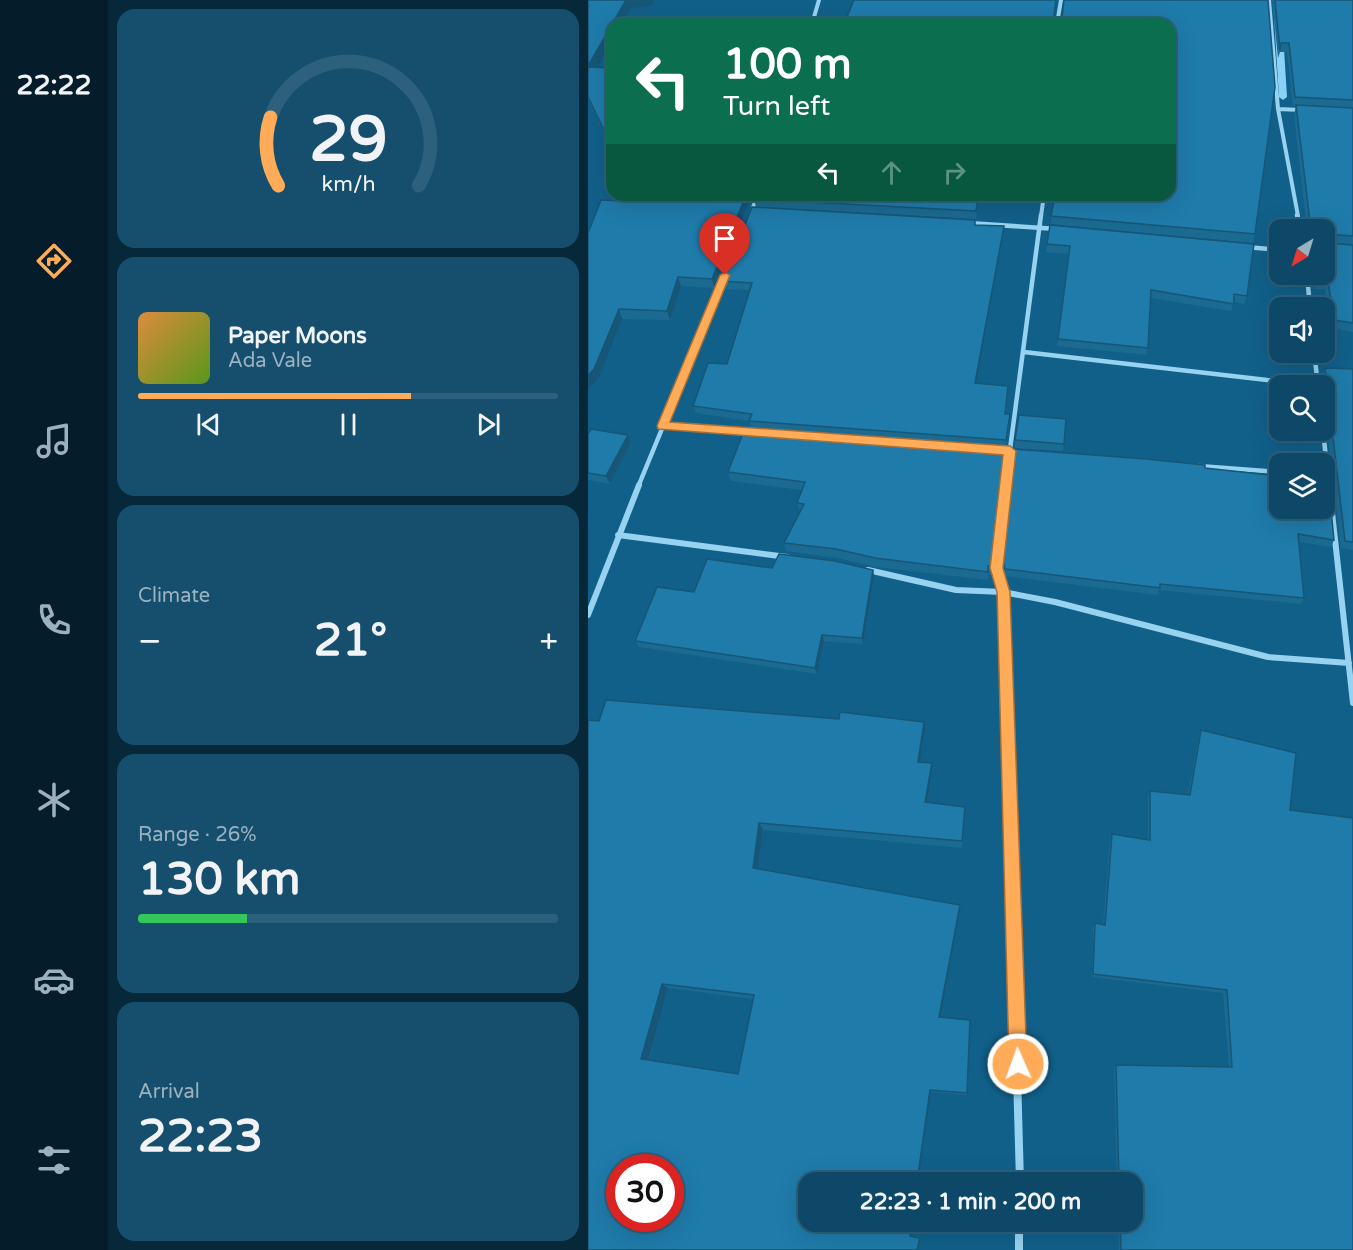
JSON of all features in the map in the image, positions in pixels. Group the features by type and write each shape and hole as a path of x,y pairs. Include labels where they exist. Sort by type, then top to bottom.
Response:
{"street":[{"path":"814,18 819,0"},
{"path":"1058,18 1061,0"},
{"path":"1269,0 1278,109 1298,219"},
{"path":"1278,109 1310,111"},
{"path":"747,221 755,201"},
{"path":"1020,1172 1003,592 997,568 1043,201"},
{"path":"752,211 764,211"},
{"path":"963,222 1059,229"},
{"path":"1245,247 1269,249"},
{"path":"588,615 618,535 729,265"},
{"path":"1024,352 1181,368 1269,381"},
{"path":"663,426 758,433"},
{"path":"998,450 1021,452"},
{"path":"1186,465 1269,471"},
{"path":"1332,519 1353,703"},
{"path":"618,535 791,557"},
{"path":"859,568 956,590 1003,592 1055,602 1268,657 1349,663"},
{"path":"1019,1232 1019,1250"}],"building":[{"path":"588,0 626,0 616,18 606,18 606,35 588,66"},
{"path":"854,0 1056,0 1055,18 846,18"},
{"path":"1064,0 1268,0 1275,87 1255,234 1051,216 1054,201 1176,201 1176,18 1060,18"},
{"path":"1275,0 1353,0 1353,100 1295,97 1289,43 1281,43 1280,50"},
{"path":"588,67 606,68 606,134 588,97"},
{"path":"1296,105 1353,108 1353,236 1335,235 1335,219 1310,219"},
{"path":"601,200 744,201 712,279 678,277 667,311 619,309 594,369 588,376 588,233"},
{"path":"791,201 977,201 976,211"},
{"path":"752,207 975,220 975,225 1004,226 975,383 1008,386 1005,414 1010,414 1006,440 749,421 752,414 693,406 708,363 727,364 752,283 722,281"},
{"path":"1050,225 1254,244 1247,296 1234,294 1234,304 1151,290 1148,348 1058,339 1070,246 1047,244"},
{"path":"1335,244 1353,245 1353,323 1335,320 1335,297 1330,297 1329,285 1335,285"},
{"path":"1325,368 1353,369 1353,542 1345,541 1333,441 1335,375 1326,375"},
{"path":"1019,415 1066,419 1064,444 1015,440"},
{"path":"745,428 1005,447 992,559 994,567 988,566 988,572 875,558 836,549 784,543 804,504 797,503 805,482 728,472"},
{"path":"591,429 628,435 606,476 588,473 588,434"},
{"path":"1014,449 1146,459 1269,475 1269,519 1332,519 1334,540 1298,534 1304,598 1160,584 1160,588 1005,569 1003,561"},
{"path":"779,554 835,561 873,570 862,638 822,635 815,668 635,641 657,587 694,592 707,559 772,568"},
{"path":"606,700 839,719 840,712 924,722 918,762 932,763 925,802 965,807 962,841 759,823 753,868 960,905 939,1017 970,1020 967,1093 930,1090 918,1172 798,1172 798,1232 911,1232 910,1236 920,1238 917,1250 588,1250 588,720 599,721","holes":["662,984 754,995 738,1074 641,1059"]},
{"path":"1201,730 1296,753 1290,810 1353,818 1353,1250 1121,1250 1120,1232 1143,1232 1143,1172 1119,1172 1116,1065 1232,1067 1227,990 1093,974 1095,923 1105,925 1112,834 1150,840 1150,791 1190,795"}],"waterway":[{"path":"1277,0 1283,97"}],"route":[{"path":"725,275 663,426 1010,451 997,568 1003,592 1018,1064"}]}
